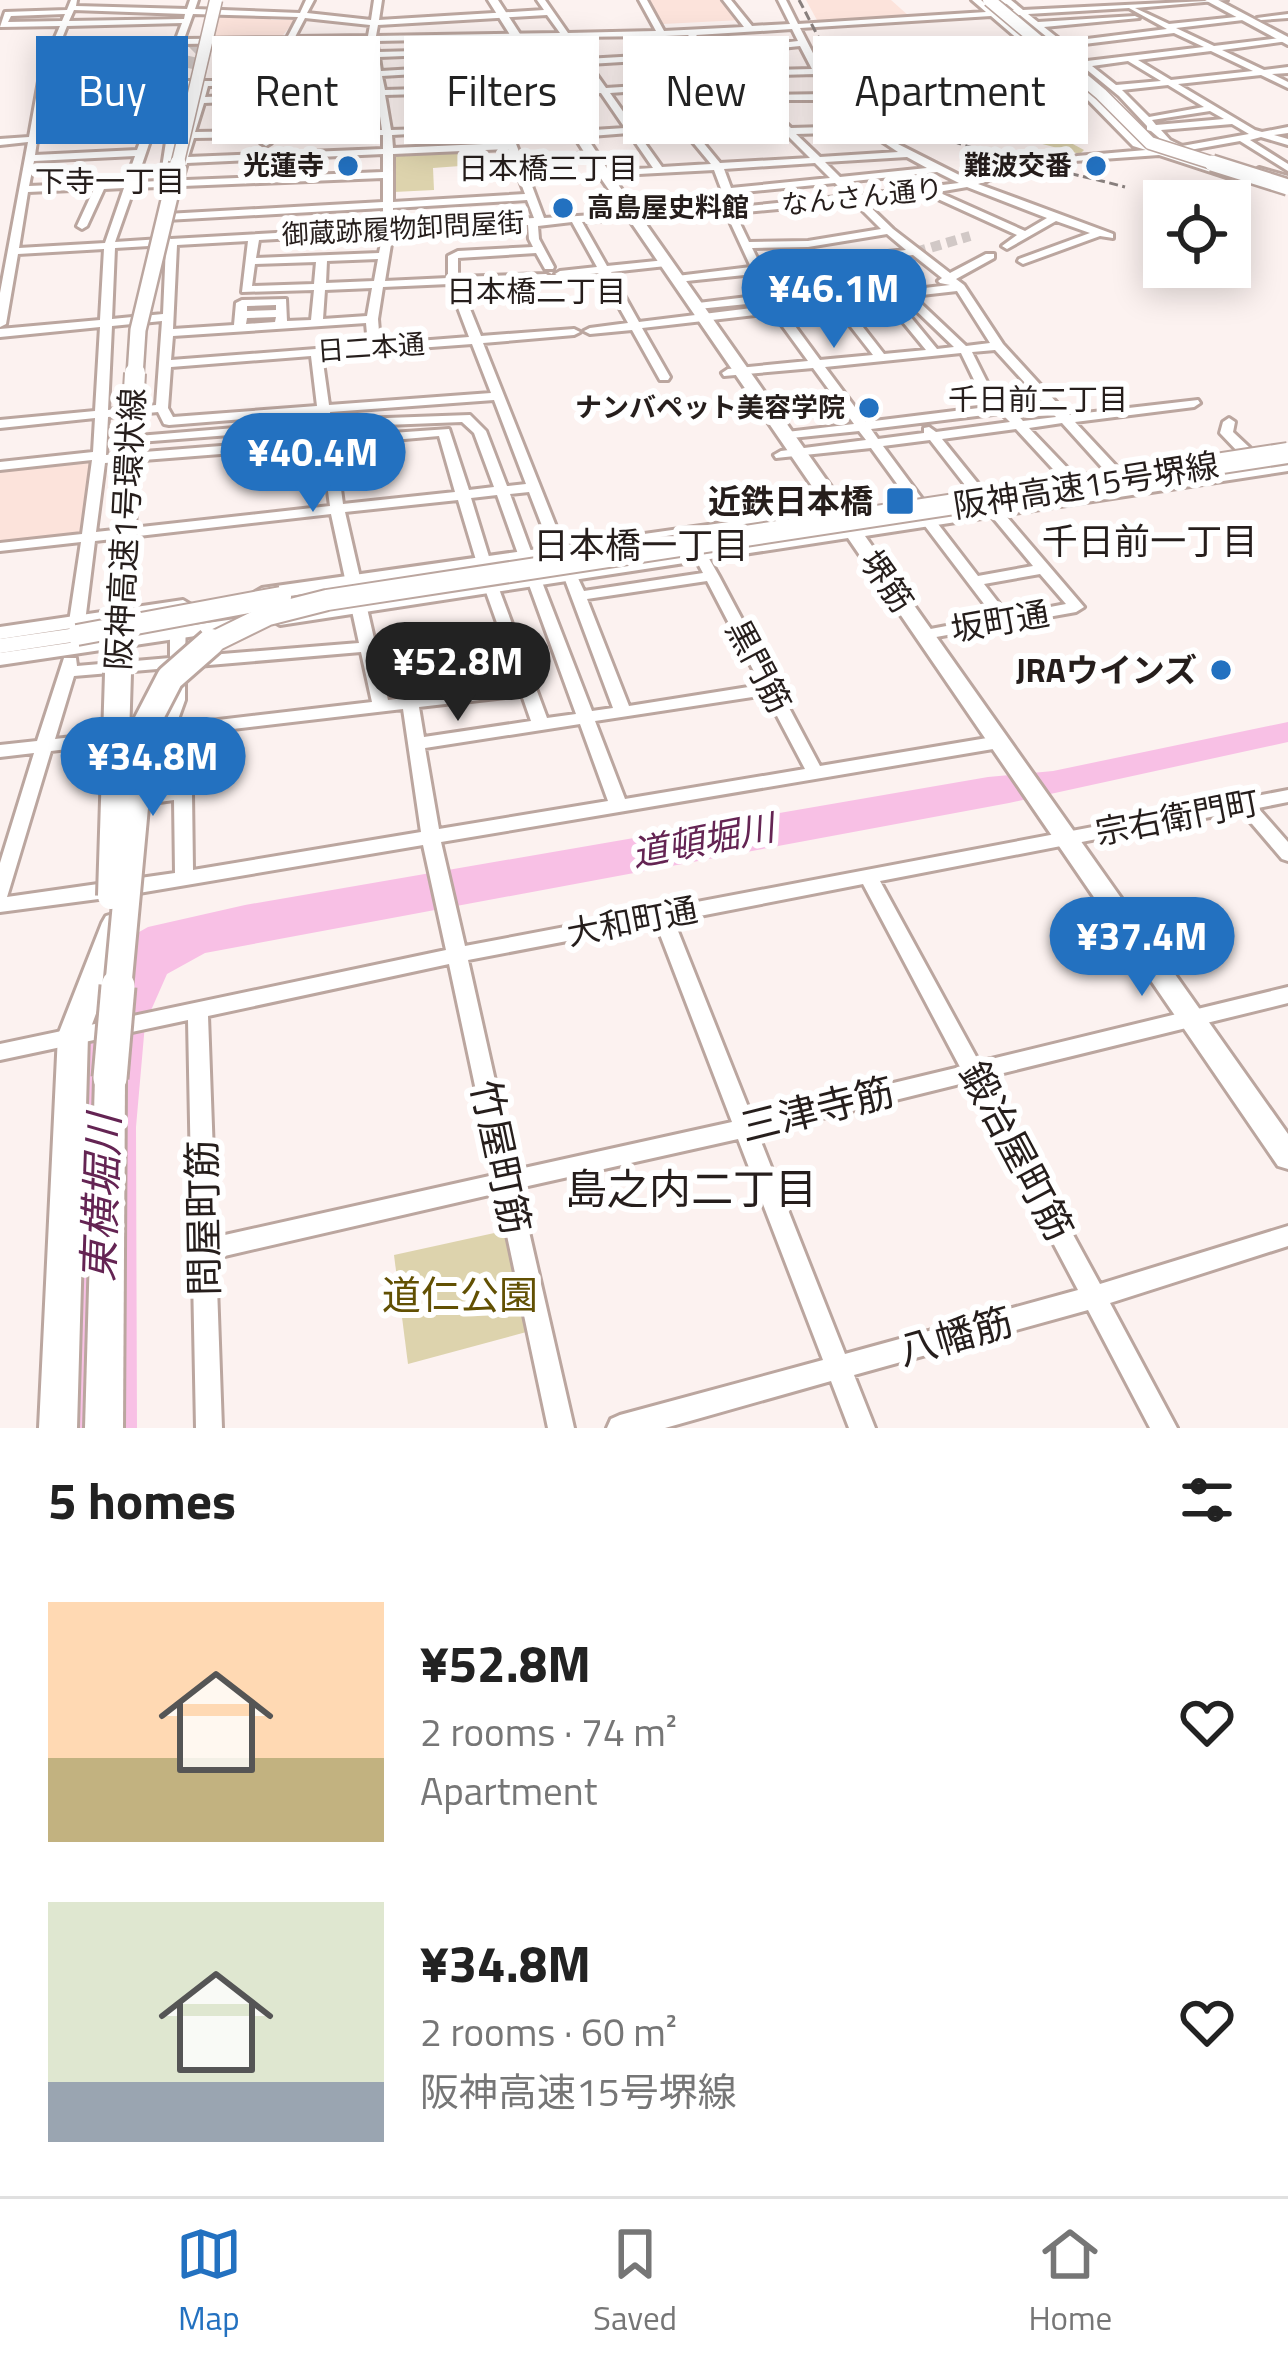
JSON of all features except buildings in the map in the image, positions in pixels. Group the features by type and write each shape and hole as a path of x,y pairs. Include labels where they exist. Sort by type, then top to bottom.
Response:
{"highway":[{"name":"阪神高速1号環状線","path":"104,1428 114,728 153,313 216,0"},
{"path":"1211,0 1287,38"},
{"path":"1225,0 1287,38"},
{"path":"989,10 1094,88 1150,143 1288,183"},
{"path":"153,313 145,245 170,144"},
{"name":"阪神高速15号堺線","path":"110,1078 140,748 147,717 172,673 219,637 280,610 1288,453"},
{"path":"0,646 445,572 656,552"},
{"path":"58,1428 69,1115 80,1034 111,946 121,889"}],"main road":[{"name":"堺筋","path":"493,0 516,36"},
{"name":"堺筋","path":"585,144 702,312 735,372 787,436 790,454 838,512 925,634 1288,1157"},
{"path":"0,633 686,528 838,512 1288,444"},
{"path":"0,659 535,582 575,587 707,567 854,535 1288,466"}],"street":[{"path":"182,36 194,0"},
{"path":"292,36 310,0"},
{"path":"372,36 377,0"},
{"path":"424,0 442,36"},
{"path":"541,0 566,35"},
{"path":"643,0 661,34"},
{"path":"727,0 750,28"},
{"path":"782,0 813,59"},
{"path":"966,0 989,10"},
{"path":"976,0 1014,36"},
{"path":"1006,0 1023,0"},
{"path":"1006,0 1048,36"},
{"path":"1112,0 1288,85"},
{"path":"516,36 690,33 989,10 1021,14 1225,0"},
{"path":"1,25 8,14 71,6 118,4 188,16"},
{"path":"56,36 58,24 71,6"},
{"path":"1078,10 1094,20"},
{"path":"1,25 302,15 374,23 551,12"},
{"path":"1034,25 1149,16"},
{"path":"1261,18 1288,16"},
{"path":"1088,41 1244,18"},
{"path":"113,33 119,23"},
{"path":"690,33 693,36"},
{"path":"1088,63 1287,38"},
{"path":"789,45 805,43"},
{"path":"1129,58 1233,121 1288,142"},
{"path":"617,59 623,71"},
{"path":"599,60 623,59"},
{"path":"1088,67 1180,149 1288,183"},
{"path":"1115,88 1288,70"},
{"path":"188,82 212,82"},
{"path":"165,414 167,332 153,313 170,242 162,238 206,82"},
{"path":"599,82 623,119"},
{"path":"374,348 372,320 387,230 387,130 380,88"},
{"path":"599,90 623,89"},
{"path":"381,95 404,94"},
{"path":"201,100 212,100"},
{"path":"1088,106 1123,143 1288,183"},
{"path":"1148,124 1211,108"},
{"path":"1148,124 1233,121"},
{"path":"36,124 0,329 106,323 153,313"},
{"path":"380,130 404,130"},
{"path":"1077,159 1154,153 1288,130"},
{"path":"789,131 889,231 955,282 998,346 1112,471"},
{"path":"188,132 212,133"},
{"path":"0,142 35,134"},
{"path":"1241,138 1288,168"},
{"path":"77,622 99,458 112,246 144,144"},
{"path":"266,144 251,212 246,290 666,263"},
{"path":"326,233 332,144"},
{"path":"640,144 659,170"},
{"path":"699,144 718,167 744,245 773,303 916,500"},
{"path":"895,144 968,184 984,179"},
{"path":"185,160 512,146 532,197 534,239 552,273"},
{"path":"32,158 141,153"},
{"path":"604,174 913,154"},
{"path":"518,160 592,155"},
{"path":"728,191 942,169"},
{"path":"26,189 386,175"},
{"name":"なんさん通り","path":"635,217 968,184 1105,235 1023,261"},
{"path":"82,226 100,186"},
{"path":"931,194 1025,235"},
{"path":"166,217 532,197"},
{"path":"1008,228 1033,213"},
{"name":"御蔵跡履物卸問屋街","path":"14,251 635,217"},
{"path":"1007,246 1054,217"},
{"path":"575,220 664,377"},
{"path":"744,245 808,244 889,231"},
{"path":"540,250 458,254 453,256 453,280 558,549"},
{"path":"677,279 916,252"},
{"path":"251,262 385,256"},
{"path":"590,331 773,303 837,302 928,291 955,282 990,256"},
{"path":"317,322 322,258"},
{"path":"904,294 962,349 1002,409 1069,478"},
{"path":"887,296 933,351"},
{"path":"837,302 880,356"},
{"path":"167,332 281,319 372,320"},
{"path":"241,322 256,327 281,319"},
{"path":"255,357 256,327"},
{"name":"日二本通","path":"167,364 574,332"},
{"path":"735,372 998,346"},
{"path":"316,352 337,508 381,706"},
{"path":"133,411 131,440 496,396"},
{"path":"790,454 1194,403"},
{"path":"787,436 1002,409"},
{"path":"0,424 133,411 465,418 478,427 525,554"},
{"path":"919,419 977,491"},
{"path":"1229,422 1226,433 1245,451"},
{"path":"0,466 444,432 483,560"},
{"path":"0,548 533,488"},
{"path":"973,581 1042,569 996,513"},
{"path":"931,523 1004,620"},
{"name":"黒門筋","path":"707,567 815,774"},
{"name":"坂町通","path":"925,634 1076,607 1042,569"},
{"path":"535,582 619,807"},
{"path":"575,587 623,712"},
{"path":"492,589 541,724"},
{"path":"158,796 166,731 177,700 177,607"},
{"path":"71,671 369,647"},
{"path":"0,893 71,671 69,648"},
{"path":"0,751 529,689"},
{"path":"416,744 770,689"},
{"name":"竹屋町筋","path":"410,704 433,848 561,1428"},
{"path":"121,889 135,760 150,739 166,731"},
{"path":"0,905 433,848 619,807 999,742"},
{"path":"128,800 183,793 184,878"},
{"name":"宗右衛門町","path":"1066,838 1288,796"},
{"path":"1246,804 1288,854"},
{"name":"大和町通","path":"0,1052 457,955 1066,838"},
{"name":"鍛冶屋町筋","path":"868,875 1164,1428"},
{"path":"662,915 862,1428"},
{"name":"三津寺筋","path":"204,1250 744,1128 1288,994"},
{"name":"問屋町筋","path":"198,1008 209,1428"},
{"name":"八幡筋","path":"620,1428 1094,1297 1288,1236"}],"shaded area":[{"path":"650,0 724,0 741,20 663,24"},
{"path":"806,0 891,0 910,17 818,22"},
{"path":"218,16 295,20 282,36 213,36"},
{"path":"95,459 83,532 0,543 0,468"}],"green space":[{"path":"1042,144 1073,144 1084,150 1080,154"},
{"path":"471,151 474,165 433,168 434,190 394,192 393,156"},
{"name":"道仁公園","path":"508,1230 530,1331 408,1364 394,1255"}],"water":[{"path":"1288,722 1288,742 1009,803 205,953 167,974 145,1024 136,1127 137,1428 63,1428 90,1014 123,941 148,927 245,905 988,777 1053,771"}],"tunnel":[{"path":"188,68 191,53 203,41"},
{"path":"1045,163 1077,159"},
{"path":"984,179 1045,163"},
{"path":"1027,166 1045,163"},
{"path":"916,252 970,236"}],"railway":[{"path":"799,0 840,71 908,122 979,150 1125,187"}],"place":[{"name":"光蓮寺","path":"348,166"},
{"name":"難波交番","path":"1096,166"},
{"name":"高島屋史料館","path":"563,208"},
{"name":"ナンバペット美容学院","path":"869,408"},
{"name":"近鉄日本橋","path":"900,501"},
{"name":"JRAウインズ","path":"1221,670"}],"district":[{"name":"日本橋三丁目","path":"548,169"},
{"name":"下寺一丁目","path":"110,182"},
{"name":"日本橋二丁目","path":"536,292"},
{"name":"千日前二丁目","path":"1038,400"},
{"name":"千日前一丁目","path":"1150,541"},
{"name":"日本橋一丁目","path":"641,545"},
{"name":"島之内二丁目","path":"691,1189"}],"water label":[{"name":"道頓堀川","path":"703,840"},
{"name":"東横堀川","path":"101,1198"}]}
